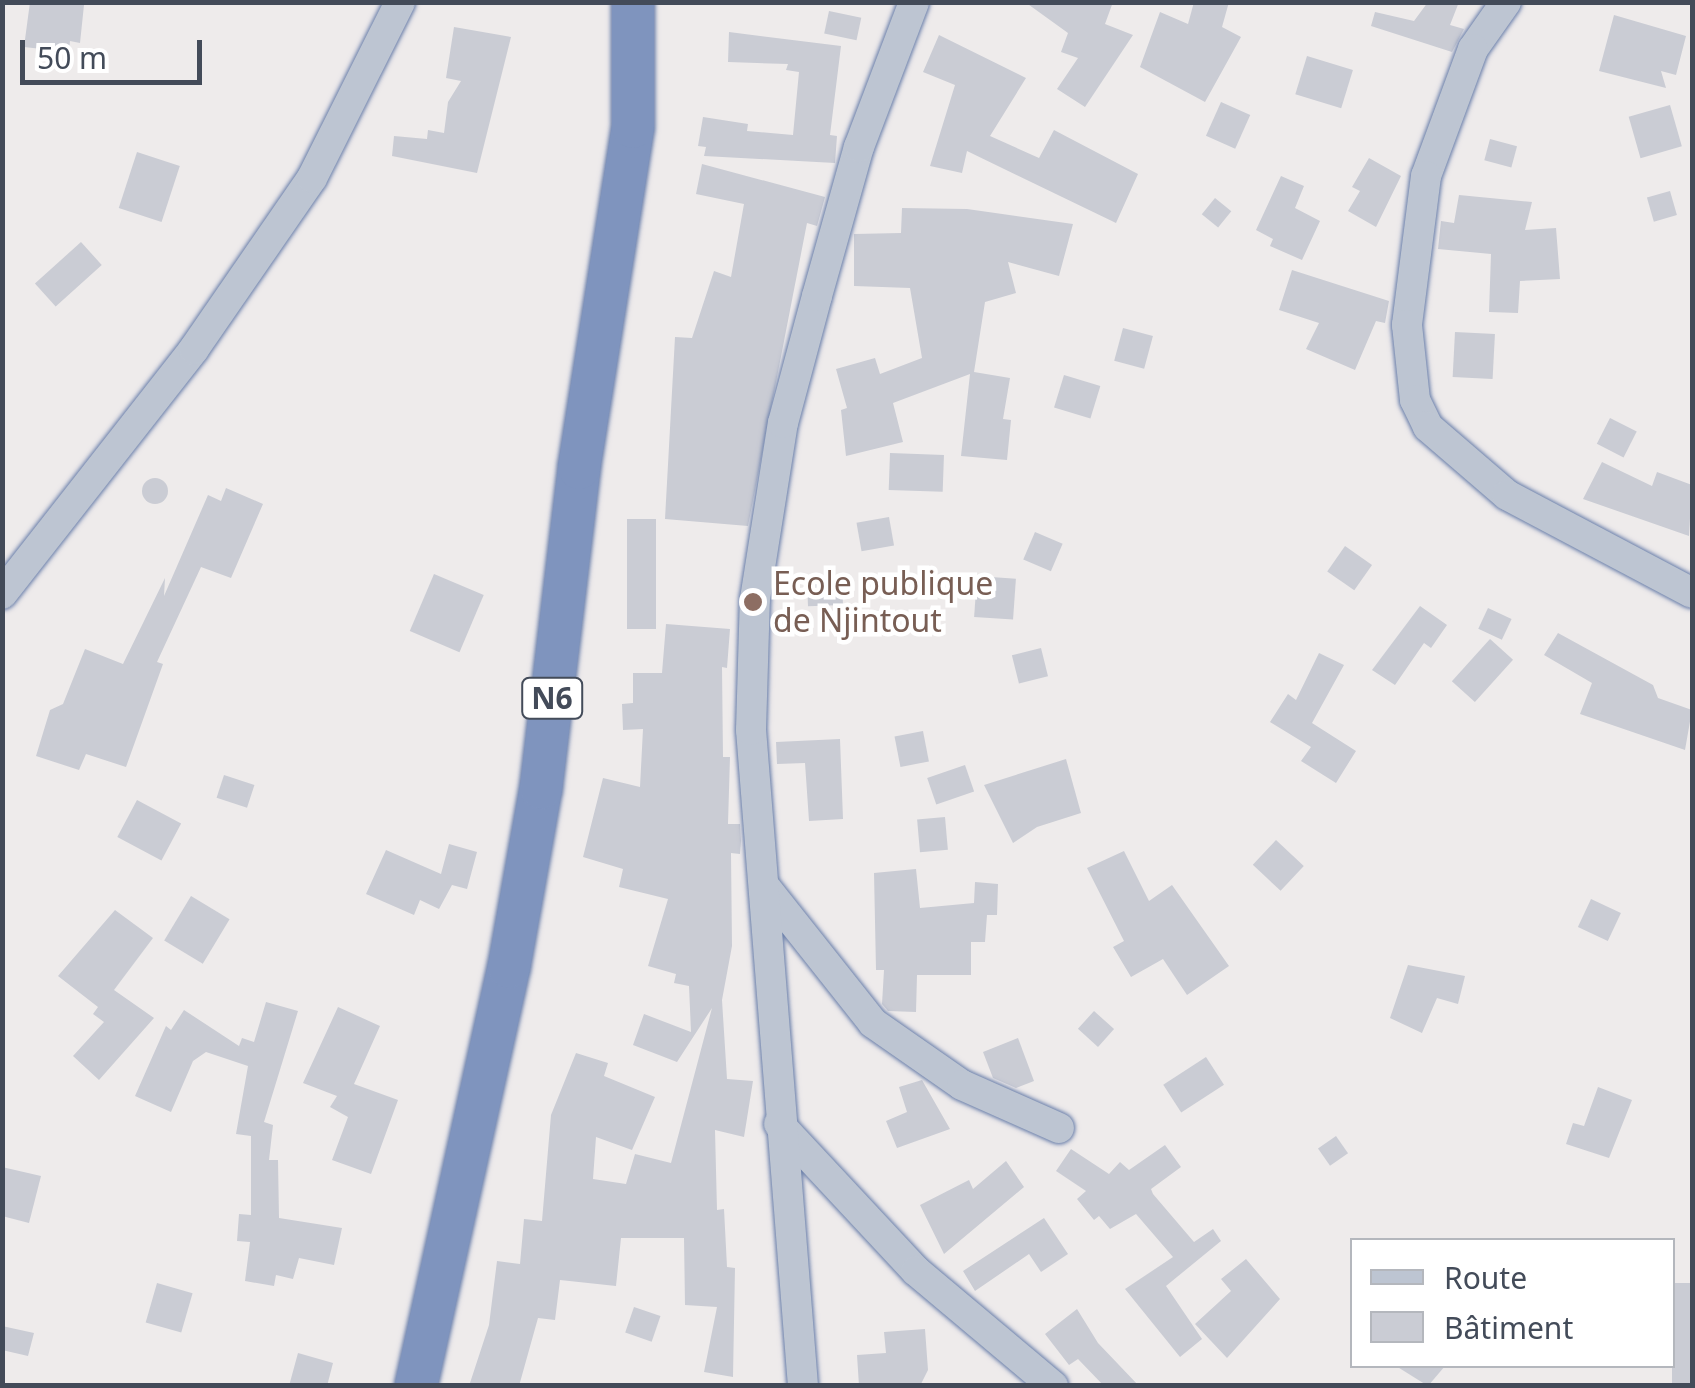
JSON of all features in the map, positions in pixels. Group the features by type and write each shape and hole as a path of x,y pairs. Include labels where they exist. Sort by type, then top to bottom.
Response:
{"highway":[{"name":"N6","path":"416,1386 530,854 579,468 633,127 633,2"}],"street":[{"path":"2,594 194,350 312,178 400,2"},
{"path":"804,1386 778,1124 766,888 751,730 764,526 782,424 858,147 914,2"},
{"path":"1506,2 1473,49 1426,176 1407,325 1415,400 1428,427 1507,495 1692,593"},
{"path":"766,888 873,1023 962,1085 1059,1128"},
{"path":"778,1124 916,1271 1053,1386"}],"building":[{"path":"30,2 84,5 80,43 70,41 69,52 24,47"},
{"path":"1025,2 1113,2 1105,24 1133,35 1085,107 1057,89 1078,58 1061,52 1068,33"},
{"path":"1194,2 1229,2 1222,27 1241,37 1205,102 1140,67 1160,12 1188,24"},
{"path":"1428,2 1459,2 1450,25 1464,29 1452,52 1371,26 1375,12 1414,21"},
{"path":"829,11 861,18 856,40 824,33"},
{"path":"1614,15 1686,36 1676,75 1661,71 1666,88 1599,71"},
{"path":"454,27 511,37 477,173 392,156 394,136 427,139 428,130 444,133 448,102 461,81 446,78"},
{"path":"729,32 841,46 830,135 837,136 835,163 704,156 706,147 698,146 703,117 748,124 747,131 793,135 799,72 786,70 788,64 728,62"},
{"path":"939,35 1026,78 990,136 1039,158 1054,130 1138,174 1116,223 967,151 962,173 930,166 955,85 923,72"},
{"path":"1307,56 1353,70 1341,108 1295,94"},
{"path":"1221,102 1250,115 1235,149 1206,136"},
{"path":"1670,105 1682,146 1641,158 1629,117"},
{"path":"1490,139 1517,146 1511,167 1484,160"},
{"path":"137,152 180,166 162,222 119,208"},
{"path":"1369,158 1401,176 1376,227 1348,211 1360,191 1352,187"},
{"path":"702,164 825,197 817,226 807,223 748,526 665,519 675,337 692,338 714,271 731,277 744,204 696,194"},
{"path":"1281,176 1304,186 1295,208 1320,221 1302,260 1270,246 1273,239 1256,230"},
{"path":"1670,191 1677,215 1654,222 1647,198"},
{"path":"1459,195 1532,202 1525,230 1556,228 1560,279 1520,281 1518,313 1489,312 1491,254 1438,249 1441,221 1454,223"},
{"path":"1215,198 1231,211 1218,228 1202,214"},
{"path":"902,208 967,209 1073,224 1059,276 1008,262 1016,293 985,302 974,372 1010,378 1003,419 1011,420 1007,460 961,456 970,374 893,403 903,442 846,456 841,410 847,408 836,369 875,358 880,374 922,358 910,288 854,286 854,234 901,233"},
{"path":"81,242 102,265 56,307 35,283"},
{"path":"1292,270 1389,301 1385,323 1376,321 1355,370 1306,349 1319,323 1279,310"},
{"path":"1123,328 1153,336 1144,369 1114,361"},
{"path":"1455,332 1495,334 1493,379 1453,377"},
{"path":"1064,375 1100,386 1090,419 1054,408"},
{"path":"1610,418 1637,432 1624,457 1597,444"},
{"path":"890,453 944,455 943,492 889,490"},
{"path":"1602,462 1652,486 1657,472 1692,485 1689,536 1583,499"},
{"path":"155,478 164,482 168,491 164,500 155,504 146,500 142,491 146,482"},
{"path":"226,488 263,504 231,578 201,567 157,662 163,664 126,767 86,754 79,770 36,756 50,710 63,704 85,649 123,664 165,578 164,596 208,495 221,501"},
{"path":"889,517 894,546 862,551 857,523"},
{"path":"627,519 656,519 656,629 627,629"},
{"path":"1035,532 1063,544 1051,571 1023,560"},
{"path":"1345,546 1372,565 1354,590 1327,571"},
{"path":"434,574 484,595 459,652 410,631"},
{"path":"977,576 1016,579 1013,620 974,617"},
{"path":"842,577 843,605 808,606 807,578"},
{"path":"1420,606 1447,625 1431,648 1424,643 1395,685 1372,670"},
{"path":"1488,608 1512,619 1502,640 1478,629"},
{"path":"666,624 730,629 727,668 722,667 723,757 730,757 728,824 740,824 741,841 740,854 731,853 732,946 722,1000 727,1079 753,1081 744,1137 715,1130 717,1210 724,1209 727,1267 735,1268 733,1377 704,1372 717,1307 685,1305 684,1238 621,1238 616,1286 560,1280 555,1320 538,1318 519,1386 469,1386 489,1325 497,1261 520,1264 524,1219 542,1221 551,1115 576,1053 608,1063 604,1076 655,1097 632,1150 596,1137 593,1179 626,1184 635,1154 671,1163 712,1008 677,1062 633,1045 644,1014 691,1032 689,986 674,983 676,974 648,966 668,899 619,887 623,869 583,857 603,778 640,787 643,729 623,730 622,704 633,703 633,673 662,673"},
{"path":"1558,633 1653,685 1658,698 1692,710 1685,750 1580,714 1592,683 1544,655"},
{"path":"1490,639 1513,660 1475,702 1452,681"},
{"path":"1041,648 1048,676 1019,683 1012,655"},
{"path":"1319,653 1344,665 1312,723 1356,751 1336,783 1301,761 1311,747 1270,722 1288,694 1296,700"},
{"path":"923,731 929,761 900,767 895,737"},
{"path":"840,739 843,819 809,821 805,763 777,764 776,742"},
{"path":"1066,759 1081,813 1037,827 1013,843 984,785"},
{"path":"965,765 974,791 936,804 927,778"},
{"path":"224,775 254,785 247,808 217,798"},
{"path":"137,800 181,823 161,861 117,837"},
{"path":"945,817 948,850 920,852 917,819"},
{"path":"1276,840 1304,866 1281,891 1253,865"},
{"path":"449,844 477,852 467,889 452,885 439,909 420,900 414,915 366,894 386,850 441,874"},
{"path":"1124,851 1149,901 1172,885 1229,966 1187,995 1163,959 1131,977 1113,947 1124,941 1087,868"},
{"path":"916,869 920,908 974,903 975,882 998,884 997,915 987,915 985,942 971,942 971,975 917,975 916,1012 888,1011 882,1004 884,970 876,970 874,873"},
{"path":"191,896 230,919 203,964 164,941"},
{"path":"1591,899 1621,913 1608,941 1578,927"},
{"path":"115,910 153,938 114,990 154,1018 99,1080 73,1056 104,1022 93,1014 98,1007 58,976"},
{"path":"1408,965 1465,976 1458,1004 1437,998 1422,1033 1390,1018"},
{"path":"266,1002 298,1011 264,1122 273,1125 269,1160 278,1160 279,1218 342,1228 334,1265 299,1258 293,1279 276,1275 274,1286 245,1281 250,1242 237,1241 239,1214 251,1215 251,1136 236,1134 248,1066 206,1052 193,1061 171,1112 135,1096 166,1026 171,1030 184,1010 239,1046 242,1038 254,1042"},
{"path":"338,1007 380,1026 354,1084 398,1100 371,1174 332,1160 348,1117 330,1107 337,1096 303,1083"},
{"path":"1094,1011 1114,1029 1098,1047 1078,1029"},
{"path":"1018,1038 1034,1081 1016,1088 993,1078 983,1052"},
{"path":"1206,1057 1224,1085 1181,1112 1163,1085"},
{"path":"922,1080 950,1129 897,1148 886,1121 907,1112 899,1087"},
{"path":"1598,1087 1632,1100 1609,1158 1566,1144 1573,1123 1584,1126"},
{"path":"1336,1136 1348,1153 1330,1166 1318,1149"},
{"path":"1165,1145 1181,1167 1151,1189 1153,1194 1194,1242 1213,1229 1221,1241 1166,1286 1202,1339 1180,1357 1125,1289 1173,1257 1136,1214 1110,1229 1099,1216 1094,1220 1077,1199 1086,1191 1056,1171 1071,1149 1109,1174 1120,1162 1129,1170"},
{"path":"1006,1161 1024,1187 944,1254 920,1205 969,1180 973,1189"},
{"path":"2,1167 41,1176 29,1223 2,1216"},
{"path":"1044,1218 1068,1254 1041,1272 1029,1254 975,1291 963,1271"},
{"path":"1246,1259 1280,1299 1227,1358 1195,1324 1231,1291 1221,1279"},
{"path":"157,1283 193,1293 181,1333 146,1322"},
{"path":"1675,1283 1692,1283 1692,1386 1672,1386"},
{"path":"634,1307 660,1316 652,1342 625,1333"},
{"path":"1077,1309 1098,1343 1139,1386 1104,1386 1078,1359 1069,1365 1045,1334"},
{"path":"2,1326 34,1333 28,1356 2,1350"},
{"path":"925,1329 928,1370 920,1386 859,1386 857,1355 886,1353 884,1332"},
{"path":"298,1353 333,1363 327,1386 289,1386"},
{"path":"1399,1368 1443,1368 1428,1386"}],"place":[{"name":"Ecole publique de Njintout","path":"753,602"}]}
